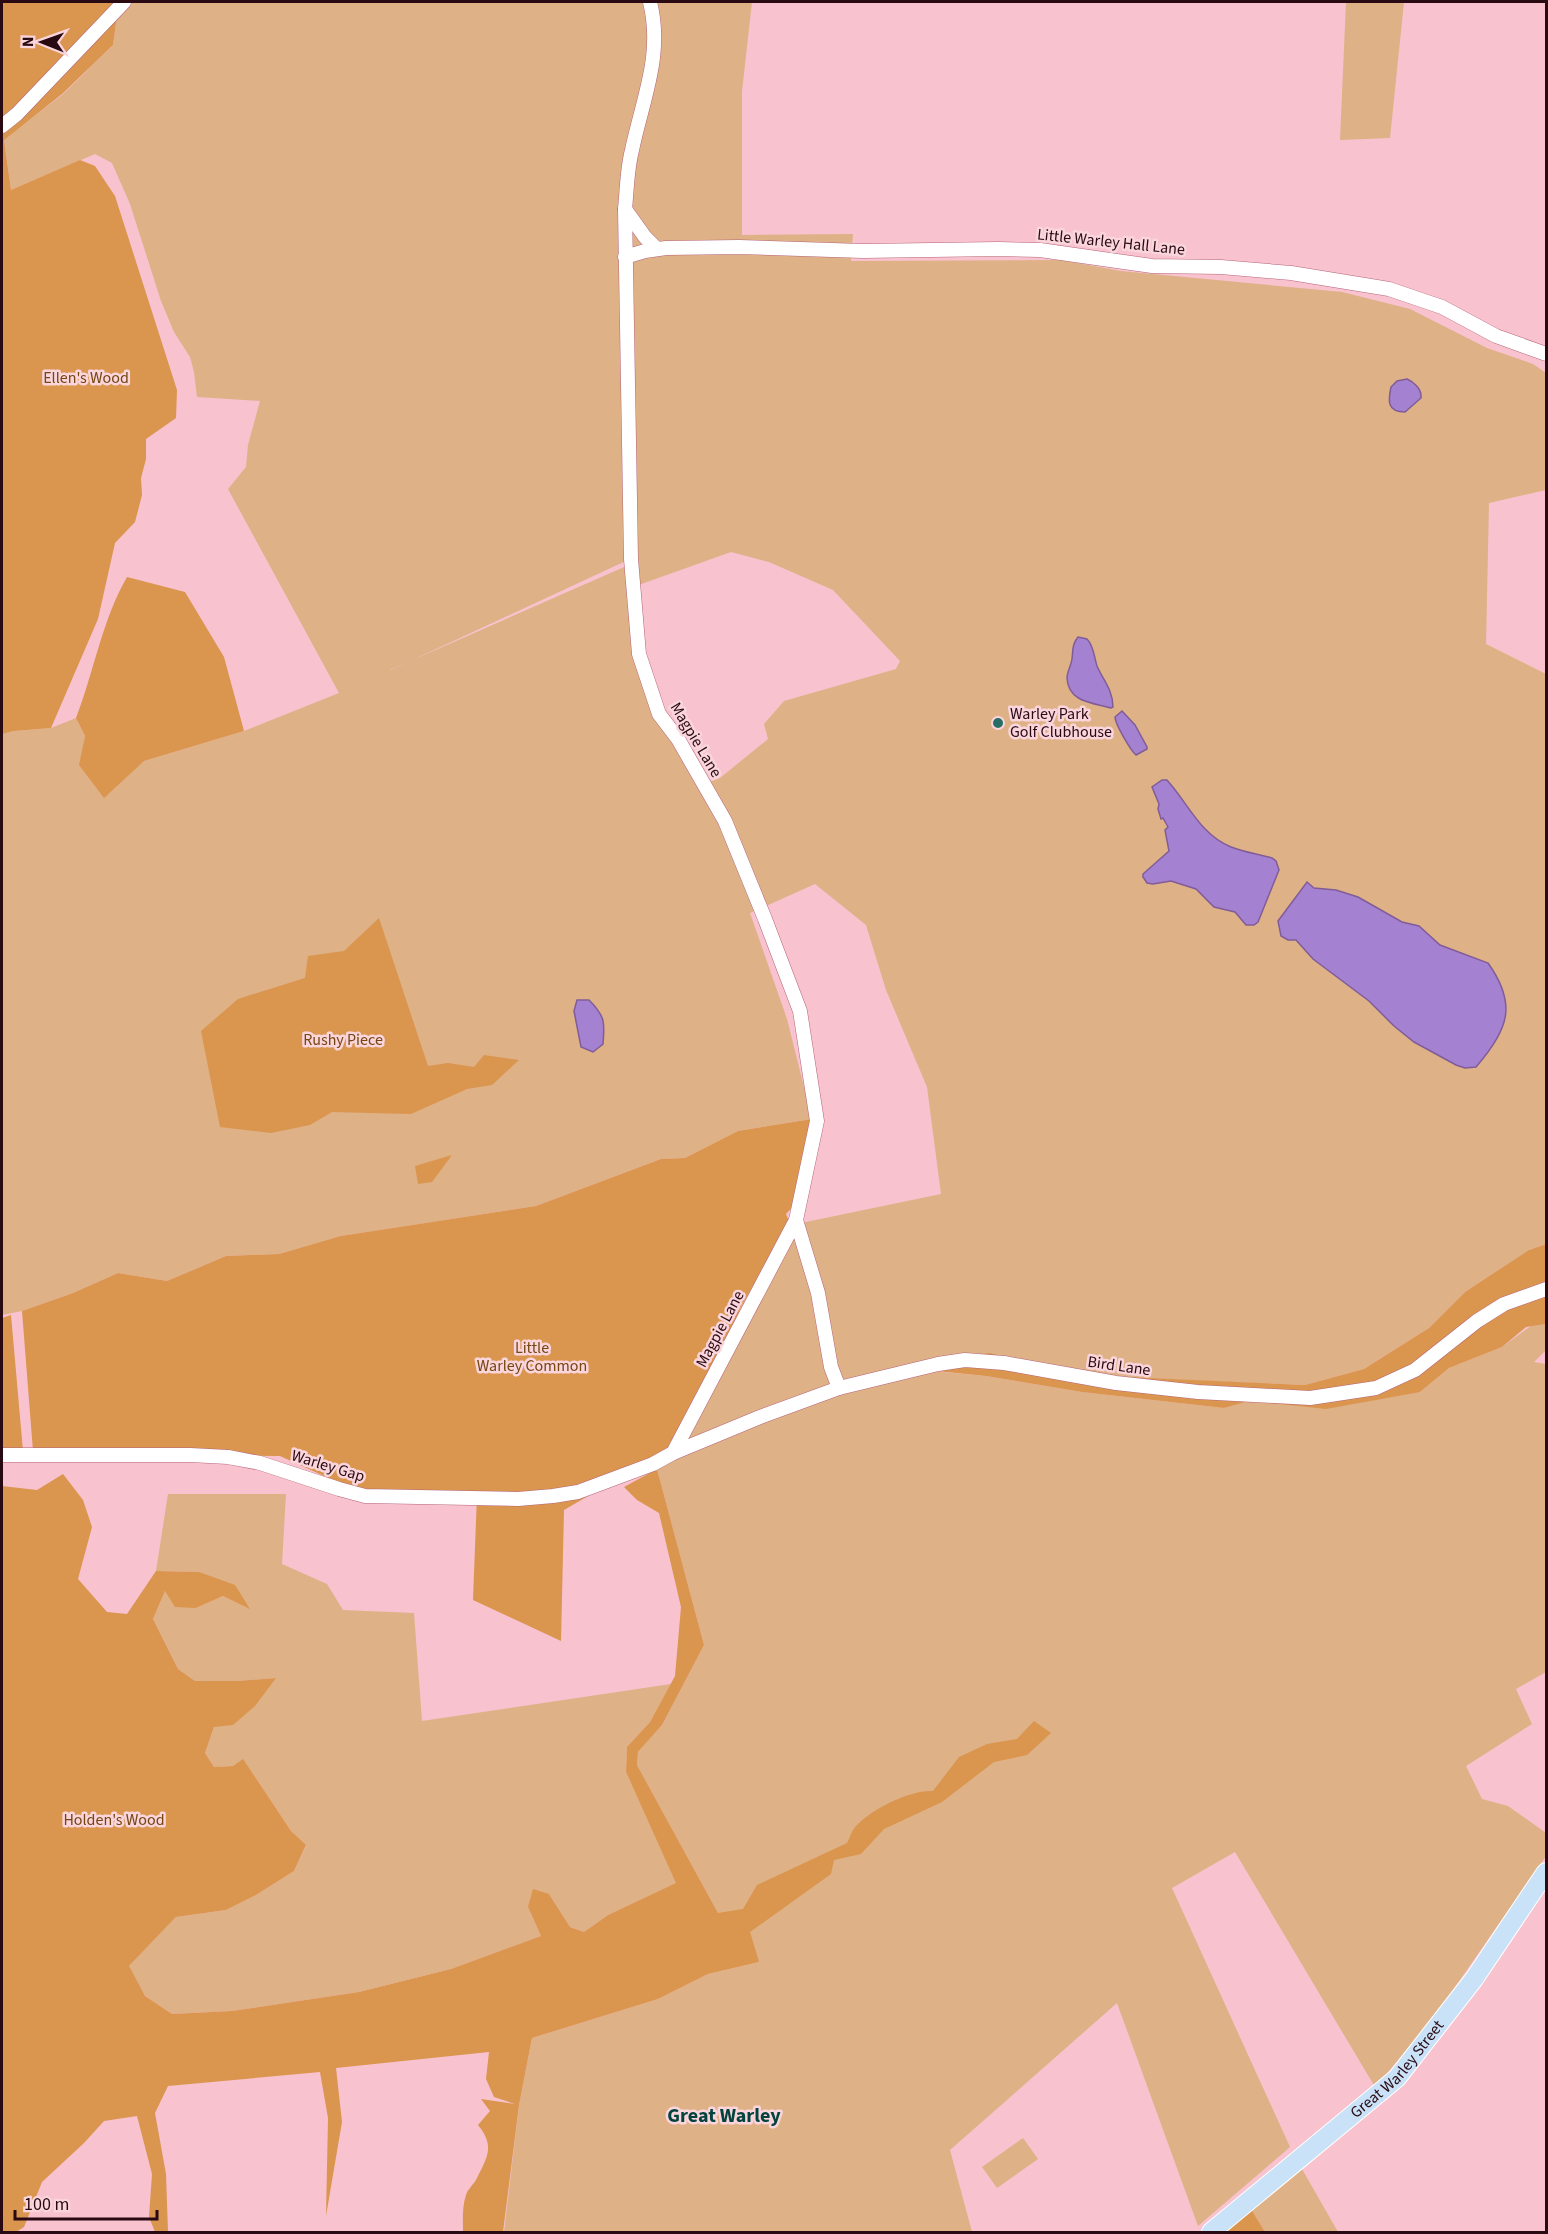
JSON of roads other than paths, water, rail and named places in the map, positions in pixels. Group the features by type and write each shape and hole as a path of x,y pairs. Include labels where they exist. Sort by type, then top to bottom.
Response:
{"main road":[{"name":"Great Warley Street","path":"1211,2232 1397,2078 1468,1987 1546,1872"}],"street":[{"path":"2,126 124,2"},
{"name":"Magpie Lane","path":"650,2 656,46 631,152 625,209 630,559 639,654 659,714 678,739 725,821 765,919 800,1011 817,1121 796,1220 673,1453"},
{"path":"625,209 645,237 657,249"},
{"name":"Little Warley Hall Lane","path":"625,257 657,249 739,247 828,250 1040,250 1152,266 1221,267 1291,273 1389,289 1442,307 1496,336 1546,354"},
{"name":"Magpie Lane","path":"796,1220 818,1293 831,1367 839,1388"},
{"name":"Bird Lane","path":"673,1453 760,1417 839,1388 938,1364 965,1360 1004,1363 1116,1383 1198,1392 1310,1398 1345,1394 1376,1388 1415,1370 1477,1321 1504,1304 1546,1289"},
{"name":"Warley Gap","path":"2,1455 228,1457 260,1463 339,1490 365,1496 518,1499 578,1492 653,1464 673,1453"}],"place":[{"name":"Warley Park Golf Clubhouse","path":"998,723"}],"district":[{"name":"Great Warley","path":"724,2116"}],"park label":[{"name":"Ellen's Wood","path":"86,378"},
{"name":"Rushy Piece","path":"343,1040"},
{"name":"Little Warley Common","path":"532,1357"},
{"name":"Holden's Wood","path":"114,1820"}]}
